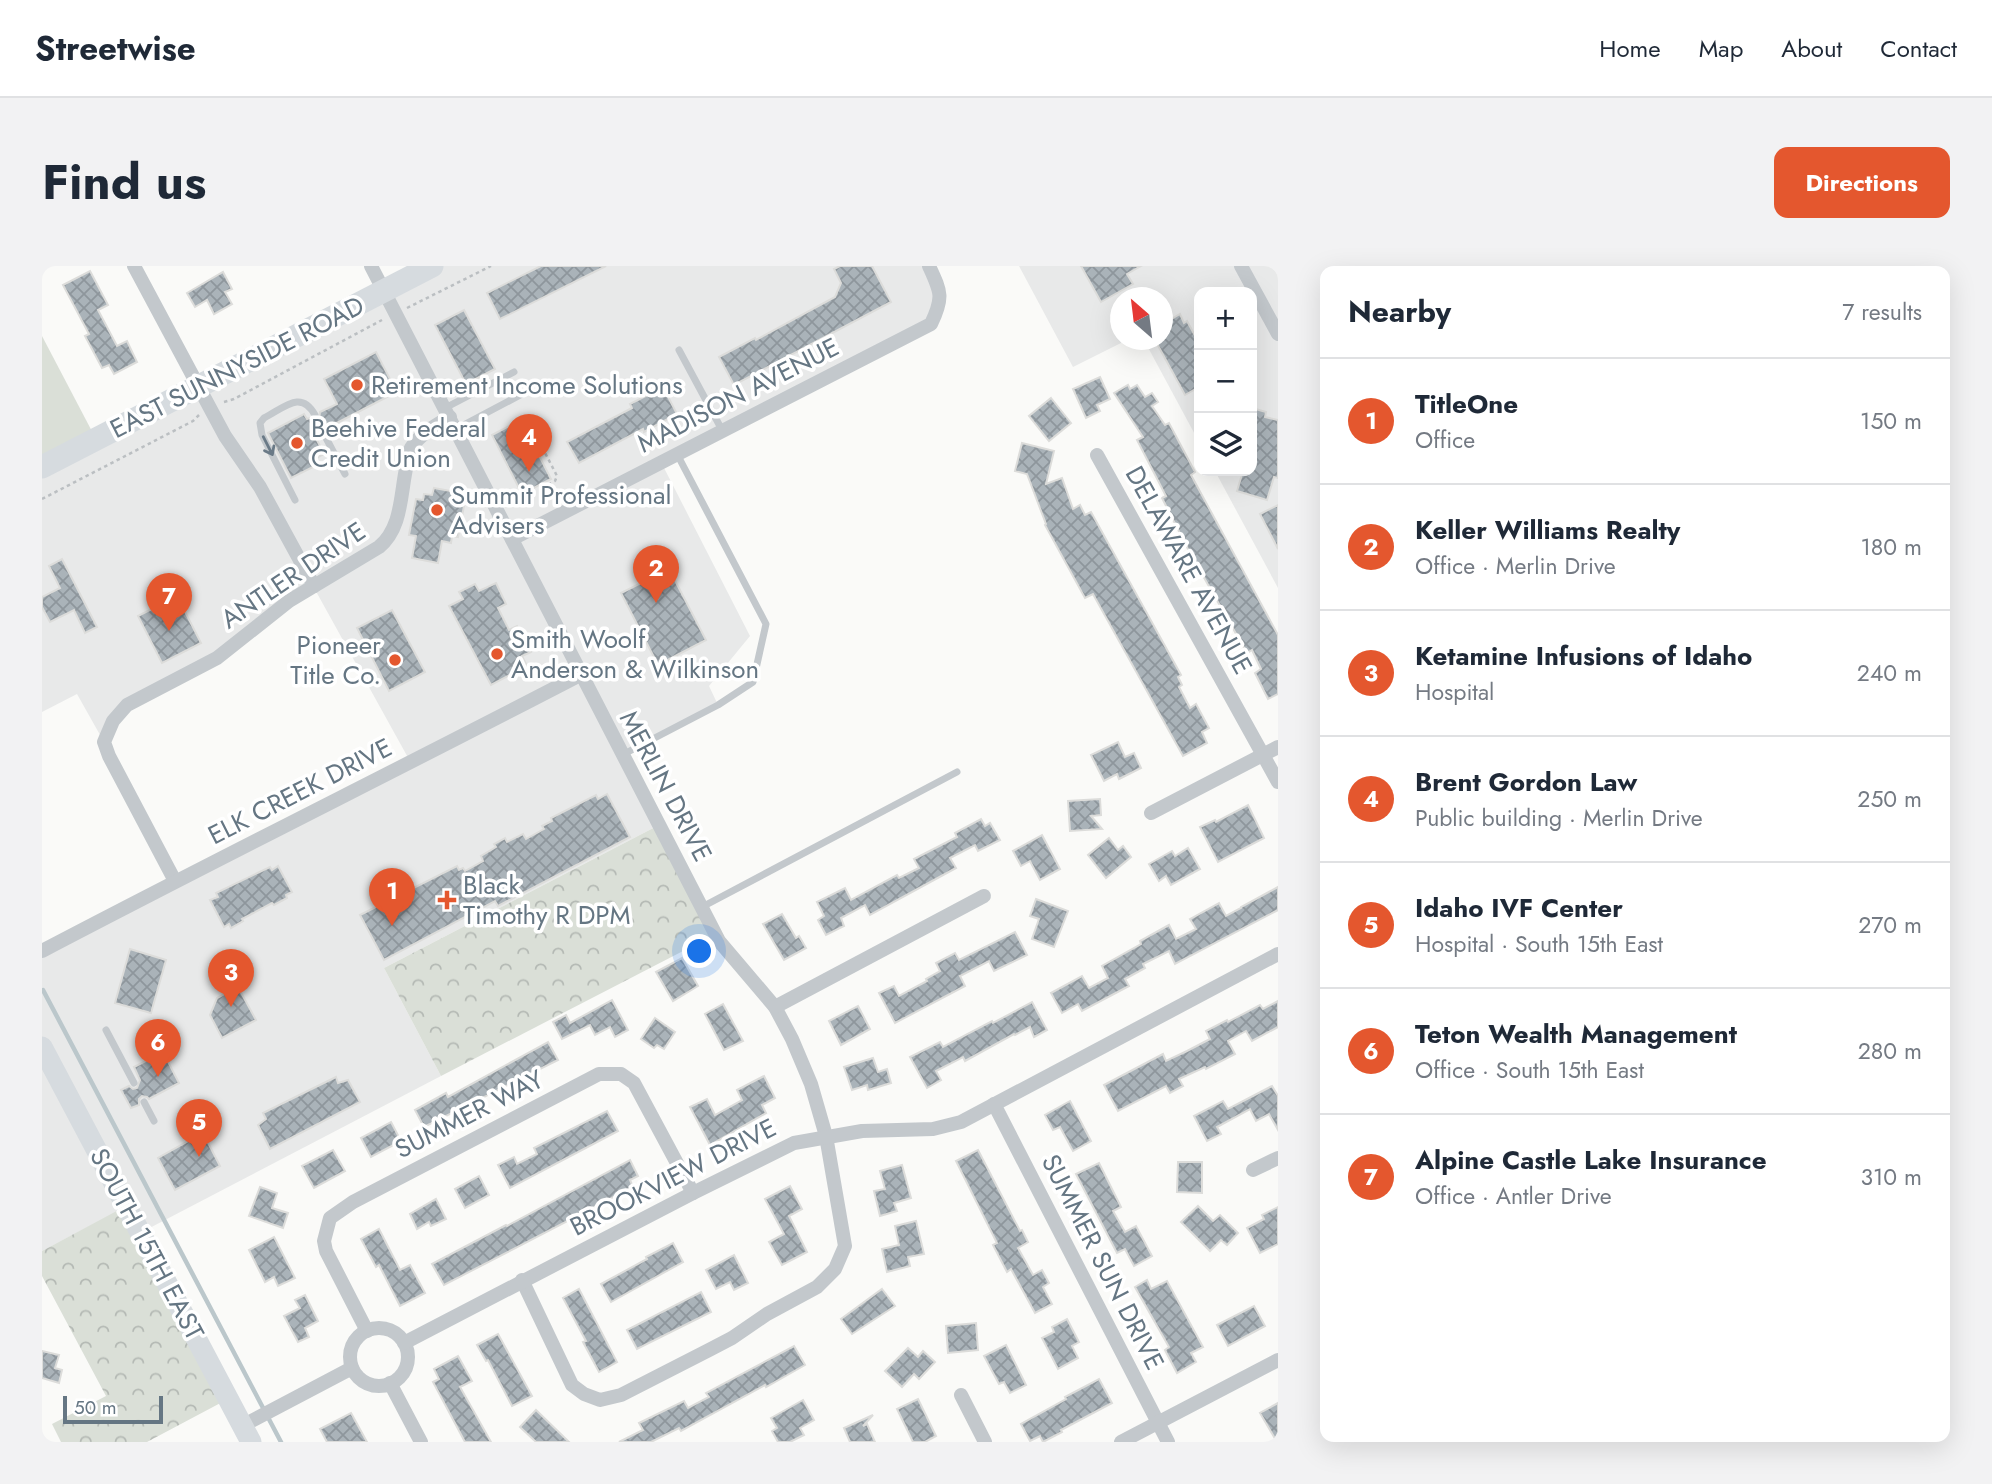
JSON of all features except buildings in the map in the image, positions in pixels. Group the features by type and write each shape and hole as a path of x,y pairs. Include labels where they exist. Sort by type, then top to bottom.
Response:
{"main road":[{"name":"EAST SUNNYSIDE ROAD","path":"42,467 432,266"},
{"name":"SOUTH 15TH EAST","path":"42,1047 250,1429"}],"street":[{"path":"134,266 225,436 260,487 314,586"},
{"name":"MERLIN DRIVE","path":"371,266 719,941 775,1007 792,1039 811,1084 826,1136 845,1246 835,1269 817,1287 767,1314 732,1338 621,1395 600,1400 584,1394 572,1385 522,1280"},
{"name":"MADISON AVENUE","path":"512,539 931,324 940,307 939,288 929,266"},
{"path":"1241,266 1278,334"},
{"name":"ANTLER DRIVE","path":"175,881 109,756 104,742 113,721 127,705 217,658 289,601 389,539 399,515 410,449 425,432 450,418"},
{"name":"DELAWARE AVENUE","path":"1097,455 1278,782"},
{"name":"ELK CREEK DRIVE","path":"42,951 580,675"},
{"path":"1151,813 1278,747"},
{"path":"775,1007 984,896"},
{"name":"BROOKVIEW DRIVE","path":"404,1343 522,1280 794,1143 862,1131 933,1129 961,1122 1278,954"},
{"name":"SUMMER WAY","path":"367,1331 326,1251 324,1241 330,1218 353,1202 599,1074 621,1074 634,1083 693,1193"},
{"name":"SUMMER SUN DRIVE","path":"994,1104 1168,1442"},
{"path":"1253,1170 1278,1158"},
{"path":"384,1328 399,1336 404,1343 407,1362 398,1378 390,1383 372,1385 364,1382 352,1368 351,1351 359,1336 367,1331 384,1328"},
{"path":"1121,1442 1278,1360"},
{"path":"250,1429 277,1408 352,1368"},
{"path":"390,1383 421,1442"},
{"path":"961,1395 985,1442"}],"lane":[{"path":"679,350 722,430"},
{"path":"450,418 513,372"},
{"path":"450,418 524,393"},
{"path":"295,500 262,435 260,423 264,418 298,401 305,401 315,415"},
{"path":"326,436 345,474"},
{"path":"622,755 718,705 753,682 766,624 677,453"},
{"path":"702,907 957,772"},
{"path":"106,1030 134,1083"},
{"path":"144,1102 154,1121"}],"path":[{"path":"410,306 491,266"},
{"path":"225,401 234,399 377,324"},
{"path":"42,499 198,416"},
{"path":"539,441 557,476 555,481 544,488 542,486"}],"shaded area":[{"path":"432,266 929,266 939,288 931,324 661,462 750,636 709,686 718,705 622,755 659,825 384,968 441,1076 140,1233 126,1207 42,1251 42,952 411,763 313,586 217,658 127,705 104,742 77,694 42,712 42,467"},
{"path":"1019,266 1278,266 1278,588 1218,476 1257,476 1257,287 1194,287 1194,433 1149,350 1173,350 1173,287 1110,287 1110,348 1073,367"}],"green space":[{"path":"42,336 96,439 42,468"},
{"path":"659,825 716,934 441,1076 384,968"},
{"path":"126,1206 228,1399 147,1442 61,1442 52,1424 106,1396 42,1276 42,1251"}],"waterway":[{"path":"43,990 281,1442"}],"place":[{"name":"Retirement Income Solutions","path":"357,385"},
{"name":"Beehive Federal Credit Union","path":"297,443"},
{"name":"Brent Gordon Law","path":"529,472"},
{"name":"Summit Professional Advisers","path":"437,510"},
{"name":"Keller Williams Realty","path":"656,603"},
{"name":"Alpine Castle Lake Insurance","path":"169,631"},
{"name":"Smith Woolf Anderson & Wilkinson","path":"497,654"},
{"name":"Pioneer Title Co.","path":"395,660"},
{"name":"Black Timothy R DPM","path":"447,900"},
{"name":"TitleOne","path":"392,926"},
{"name":"Ketamine Infusions of Idaho","path":"231,1007"},
{"name":"Teton Wealth Management","path":"158,1077"},
{"name":"Idaho IVF Center","path":"199,1157"}]}
